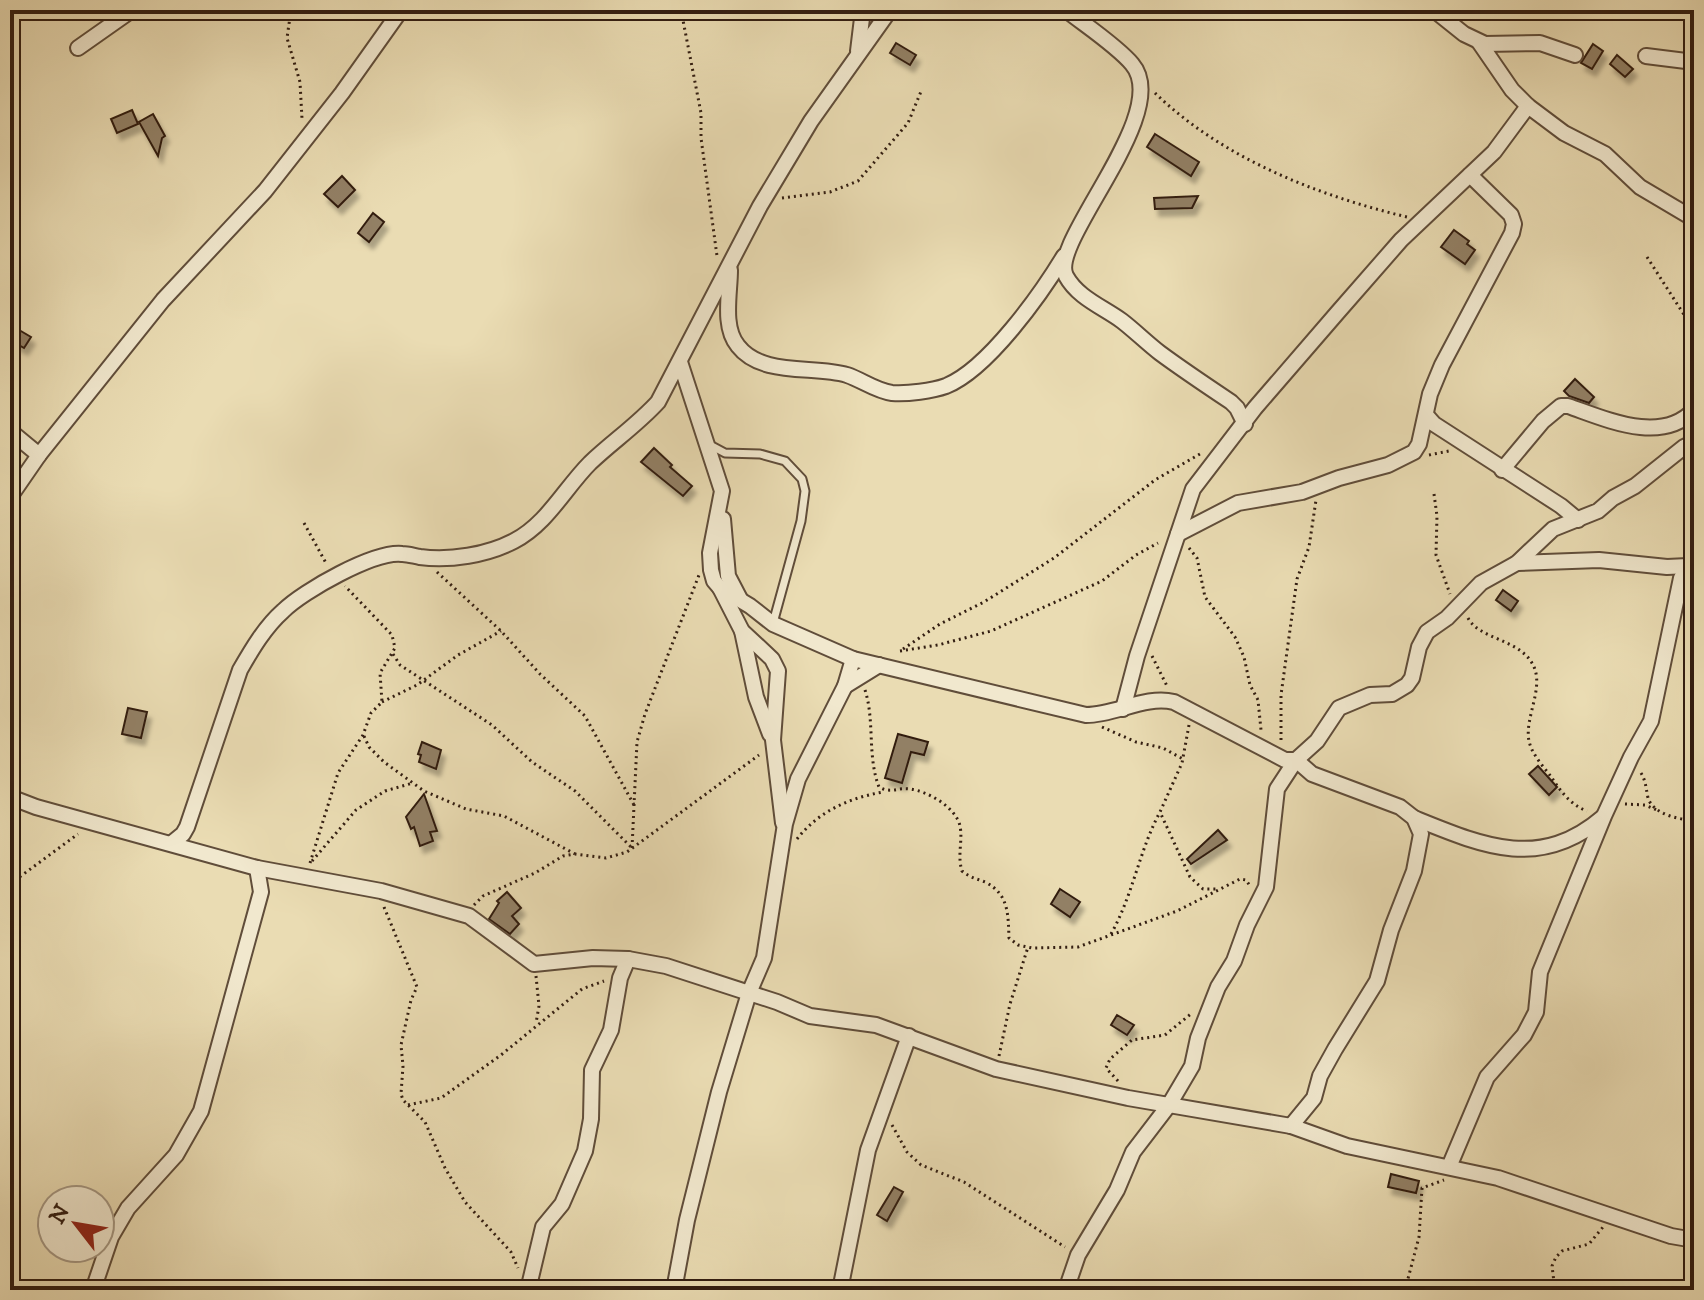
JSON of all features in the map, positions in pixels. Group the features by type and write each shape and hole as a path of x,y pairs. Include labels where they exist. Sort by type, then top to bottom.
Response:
{"street":[{"path":"78,48 132,10"},
{"path":"10,497 39,455 163,300 265,191 401,10"},
{"path":"857,55 863,10"},
{"path":"172,843 187,827 240,670 283,610 336,576 385,555 400,553 422,558 470,556 511,543 532,530 591,463 636,426 658,402 760,206 811,121 890,10"},
{"path":"731,264 729,326 732,338 753,359 777,366 837,372 893,393 945,387 962,377 997,345 1026,311 1068,249 1137,115 1142,94 1140,78 1133,65 1066,10"},
{"path":"1434,10 1479,42 1503,45 1540,43 1575,55"},
{"path":"1479,42 1512,90 1528,106 1564,133 1605,154 1640,187 1694,219"},
{"path":"1646,56 1694,62"},
{"path":"1123,709 1193,489 1255,408 1338,312 1422,220 1494,152 1528,106"},
{"path":"1178,534 1238,503 1302,492 1388,465 1414,452 1419,444 1430,394 1442,365 1514,224 1511,215 1470,175"},
{"path":"1068,249 1063,269 1075,291 1121,320 1160,353 1231,402 1245,424"},
{"path":"680,362 722,491 728,576 740,599"},
{"path":"1502,470 1543,421 1561,406 1642,428 1678,423 1694,410"},
{"path":"1426,415 1434,424 1578,520"},
{"path":"1066,1290 1078,1255 1117,1190 1133,1152 1169,1105 1192,1066 1198,1038 1218,987 1234,961 1268,882 1277,789 1290,760 1317,741 1339,708 1370,695 1392,694 1407,685 1412,678 1423,639 1481,583 1517,563 1553,529 1598,511 1635,486 1689,444 1694,429"},
{"path":"10,431 39,455"},
{"path":"722,491 710,553 711,570 742,631 756,697 773,740 790,836"},
{"path":"1517,563 1599,560 1667,567 1691,562"},
{"path":"1449,1167 1487,1077 1524,1035 1536,1012 1540,972 1633,752 1651,721 1681,578 1691,562"},
{"path":"720,588 773,624 853,659 1086,715 1100,715 1164,700 1186,708 1312,774 1385,800 1414,818 1493,848 1520,850 1564,843 1586,832 1608,810"},
{"path":"742,631 772,659 778,671 773,740"},
{"path":"674,1290 705,1149 749,993 764,958 790,836 798,779 845,686 853,659"},
{"path":"845,686 879,665"},
{"path":"10,797 36,807 257,868 381,891 469,916 534,964 593,958 628,959 666,966 810,1016 831,1021 861,1022 909,1036 996,1069 1128,1098 1291,1126 1347,1146 1498,1178 1671,1236 1694,1240"},
{"path":"1291,1126 1314,1098 1320,1076 1358,1007 1377,981 1391,930 1414,871 1421,834 1414,818"},
{"path":"93,1290 117,1227 128,1208 176,1155 201,1111 261,892 257,868"},
{"path":"528,1290 543,1227 562,1204 585,1151 591,1119 592,1070 611,1030 620,978 628,959"},
{"path":"840,1290 868,1150 909,1036"}],"lane":[{"path":"708,444 725,453 760,454 785,461 802,479 805,491 801,521 773,624"}],"path":[{"path":"291,10 287,38 300,82 304,141"},
{"path":"681,10 698,93 701,138 721,283"},
{"path":"1140,78 1184,121 1286,178 1340,198 1422,220"},
{"path":"760,206 789,195 841,190 858,181 908,123 922,89"},
{"path":"1647,257 1690,324 1690,369 1694,376"},
{"path":"1414,452 1426,456 1471,446"},
{"path":"879,665 940,624 984,602 1054,558 1155,480 1208,450"},
{"path":"1290,760 1279,731 1281,695 1297,579 1309,547 1320,485"},
{"path":"1434,494 1436,555 1449,588 1452,614"},
{"path":"304,523 320,555 336,576 392,635 395,642 393,654 380,673 382,702"},
{"path":"900,651 991,631 1102,581 1136,555 1178,534 1197,558 1205,597 1235,637 1244,657 1250,685 1258,700 1265,750"},
{"path":"632,848 637,742 691,591 710,553"},
{"path":"422,558 501,631 540,674 585,716 634,805"},
{"path":"1463,601 1471,624 1514,646 1531,660 1535,670 1535,690 1530,744 1561,793 1583,810 1608,810 1639,804 1694,820"},
{"path":"310,863 338,773 363,735 371,713 382,702 426,679 458,655 501,631"},
{"path":"1111,934 1127,902 1147,836 1183,759 1186,708 1153,660 1145,633"},
{"path":"393,654 400,665 426,679 492,725 532,762 575,791 632,848"},
{"path":"862,677 870,706 873,766 879,787 886,791"},
{"path":"1086,715 1108,730 1136,742 1156,745 1183,759"},
{"path":"363,735 369,747 384,762 413,783 466,809 504,816 575,854"},
{"path":"469,916 483,896 535,873 563,856 613,857 632,848 754,761 773,740"},
{"path":"1633,752 1634,766 1644,776 1649,801 1657,810"},
{"path":"297,875 356,810 385,791 413,783"},
{"path":"790,836 852,798 911,789 939,801 960,825 959,861 962,871 1002,895 1009,938 1018,945 1028,947 1078,947 1177,911 1240,879 1246,880 1256,909"},
{"path":"1160,812 1190,877 1203,889 1222,889"},
{"path":"10,884 94,822"},
{"path":"381,891 388,920 417,987 411,1000 401,1050 401,1094 425,1122 445,1168 465,1202 511,1252 520,1272"},
{"path":"996,1069 1010,1004 1028,947"},
{"path":"534,964 539,1006 536,1025"},
{"path":"408,1105 441,1098 501,1055 582,989 620,978"},
{"path":"1128,1098 1106,1068 1110,1059 1132,1040 1165,1035 1196,1010"},
{"path":"884,1109 913,1159 979,1191 1078,1255"},
{"path":"1405,1290 1419,1237 1422,1187 1441,1182 1449,1174 1449,1167"},
{"path":"1555,1290 1552,1266 1556,1257 1562,1251 1589,1244 1605,1224 1606,1213"}],"building":[{"path":"896,43 916,55 910,65 890,53"},
{"path":"1593,44 1603,51 1592,69 1581,63"},
{"path":"1617,55 1633,69 1625,77 1610,64"},
{"path":"132,110 138,124 117,133 111,119"},
{"path":"153,114 165,136 158,156 139,122"},
{"path":"1155,134 1199,162 1191,176 1147,147"},
{"path":"342,176 355,190 338,207 324,194"},
{"path":"1198,196 1192,208 1155,209 1154,198"},
{"path":"373,213 384,222 369,242 358,233"},
{"path":"1454,230 1475,250 1465,264 1441,247"},
{"path":"14,327 31,337 24,348 10,340"},
{"path":"1575,379 1594,397 1589,403 1564,391"},
{"path":"654,448 692,486 683,496 641,462"},
{"path":"1503,590 1518,601 1511,611 1496,600"},
{"path":"128,708 147,712 141,738 122,734"},
{"path":"898,734 928,742 924,755 911,752 902,783 885,778"},
{"path":"422,742 441,750 436,769 419,762"},
{"path":"1538,766 1557,787 1549,795 1529,774"},
{"path":"424,794 437,831 430,832 433,841 420,846 414,827 411,829 406,817"},
{"path":"1218,830 1227,840 1191,864 1187,859"},
{"path":"1060,889 1080,902 1070,917 1051,904"},
{"path":"507,892 521,908 512,916 519,924 510,934 489,919 499,903 497,901"},
{"path":"1117,1015 1134,1025 1127,1035 1111,1025"},
{"path":"1391,1174 1419,1181 1416,1193 1388,1187"},
{"path":"894,1187 903,1192 887,1221 877,1215"}]}
